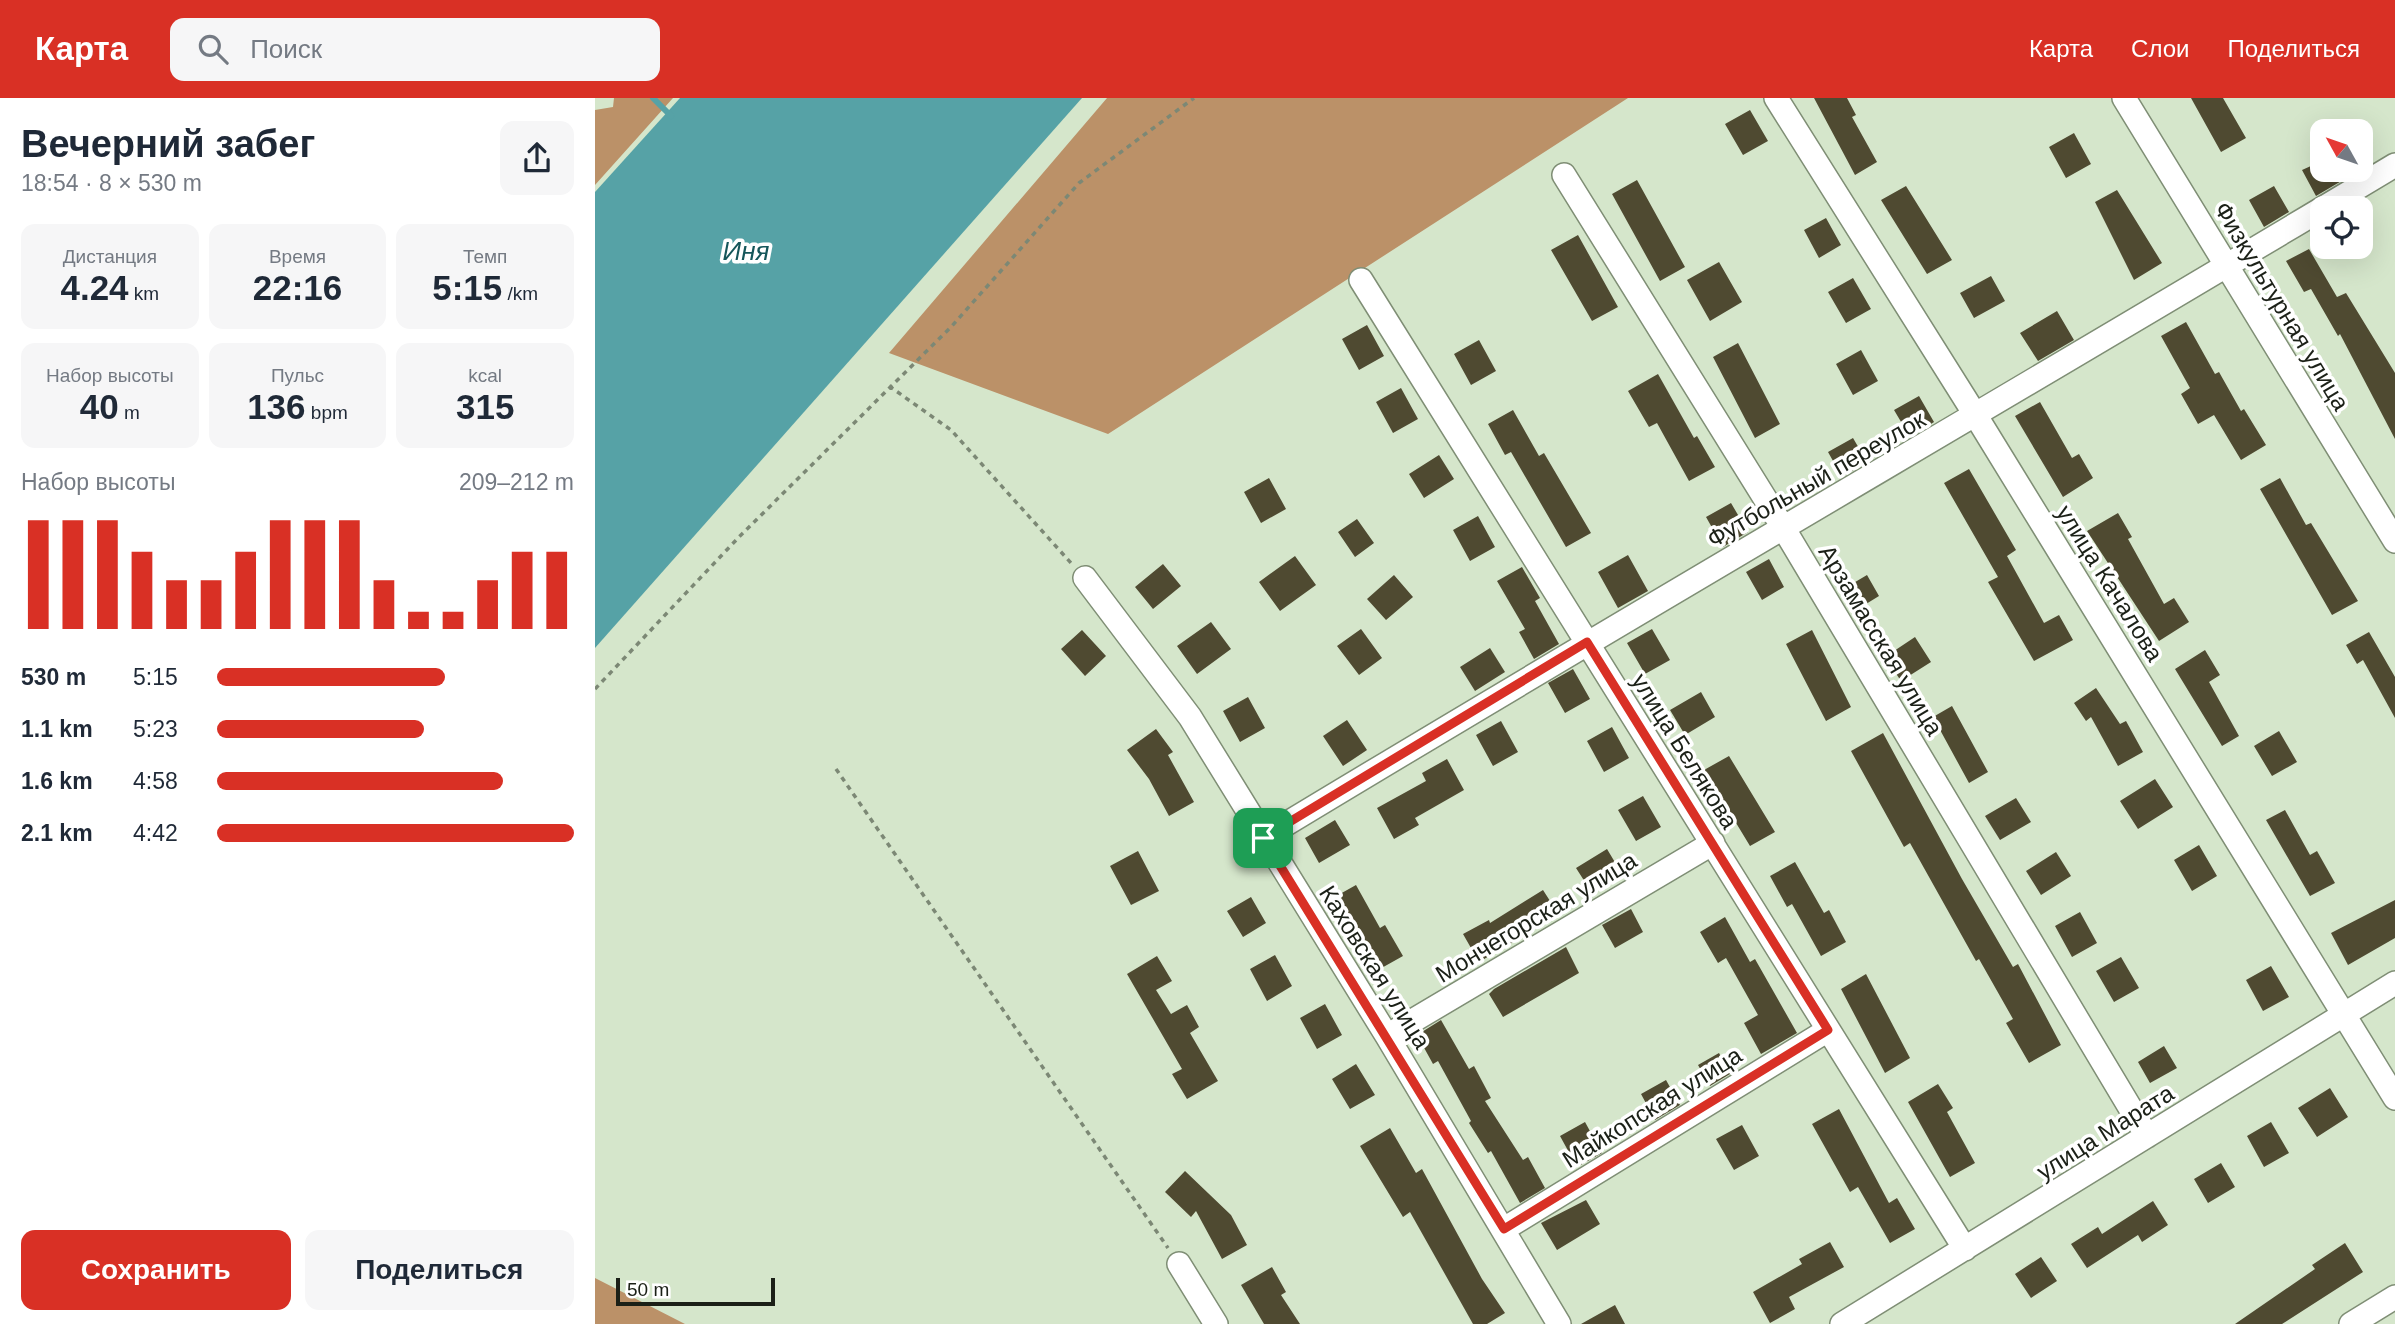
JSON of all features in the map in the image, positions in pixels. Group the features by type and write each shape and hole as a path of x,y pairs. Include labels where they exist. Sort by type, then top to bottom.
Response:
{"street":[{"name":"улица Качалова","path":"1776,98 1976,416 2395,1098"},
{"name":"Физкультурная улица","path":"2124,98 2395,541"},
{"name":"Футбольный переулок","path":"1263,838 1587,642 1976,416 2395,164"},
{"name":"Арзамасская улица","path":"1564,175 1784,529 2147,1136"},
{"name":"улица Белякова","path":"1361,280 1965,1249"},
{"name":"Каховская улица","path":"1084,578 1190,718 1387,1035 1559,1324"},
{"name":"Мончегорская улица","path":"1387,1035 1713,844"},
{"name":"улица Марата","path":"1842,1324 2395,983"},
{"name":"Майкопская улица","path":"1504,1229 1828,1030"},
{"path":"1179,1264 1216,1324"},
{"path":"2351,1324 2395,1297"}],"path":[{"path":"595,689 739,537 951,327 1079,183 1194,98"},
{"path":"889,386 951,430 1084,578"},
{"path":"836,769 1179,1264"}],"shaded area":[{"path":"614,98 673,98 595,185 595,110 613,107"},
{"path":"1107,98 1628,98 1108,434 889,353"},
{"path":"595,1278 685,1324 595,1324"}],"water":[{"name":"Иня","path":"680,98 1082,98 595,648 595,192"}],"building":[{"path":"1814,98 1847,98 1856,115 1852,117 1877,162 1855,175"},
{"path":"2191,98 2223,98 2246,138 2221,152"},
{"path":"1750,110 1768,141 1743,155 1725,124"},
{"path":"2074,133 2091,164 2066,178 2049,147"},
{"path":"2310,166 2310,182 2340,182 2316,196 2302,170"},
{"path":"1637,180 1685,267 1660,281 1612,194"},
{"path":"1906,186 1952,260 1927,274 1881,200"},
{"path":"2274,186 2289,212 2264,227 2249,200"},
{"path":"2117,190 2162,263 2134,280 2095,202"},
{"path":"1826,218 1841,245 1819,258 1804,230"},
{"path":"1578,235 1618,307 1592,321 1551,250"},
{"path":"2309,249 2310,259 2315,259 2337,297 2346,293 2395,373 2395,439 2340,334 2338,336 2311,289 2304,292 2286,261"},
{"path":"1719,262 1742,302 1710,321 1687,280"},
{"path":"1991,276 2005,301 1974,318 1960,293"},
{"path":"1853,278 1871,309 1846,323 1828,292"},
{"path":"2057,311 2074,340 2038,361 2020,333"},
{"path":"2186,322 2215,374 2219,372 2241,411 2244,409 2266,445 2241,460 2214,415 2198,424 2181,394 2190,388 2161,336"},
{"path":"1367,325 1384,356 1359,370 1342,339"},
{"path":"1479,340 1496,371 1471,385 1454,354"},
{"path":"1738,343 1780,424 1755,438 1713,357"},
{"path":"1861,350 1878,381 1853,395 1836,364"},
{"path":"1658,374 1694,438 1697,436 1715,467 1689,481 1657,423 1649,427 1628,391"},
{"path":"1401,388 1418,419 1393,433 1376,402"},
{"path":"1919,396 1934,422 1910,437 1894,410"},
{"path":"2040,402 2072,458 2079,454 2093,478 2063,497 2015,416"},
{"path":"1513,410 1539,456 1544,453 1591,533 1566,547 1511,452 1505,455 1488,424"},
{"path":"1853,438 1867,462 1842,477 1828,452"},
{"path":"1439,455 1454,479 1424,498 1409,474"},
{"path":"1969,469 2016,550 2007,556 2044,623 2059,615 2073,640 2034,661 1988,582 1998,577 1944,483"},
{"path":"1269,478 1286,509 1261,523 1244,492"},
{"path":"2280,478 2306,525 2311,523 2358,601 2332,615 2260,489"},
{"path":"1731,503 1748,532 1723,547 1706,517"},
{"path":"2118,513 2132,537 2128,539 2164,604 2174,598 2189,622 2159,641 2087,531"},
{"path":"1478,516 1495,547 1470,561 1453,530"},
{"path":"1357,519 1374,543 1355,557 1338,532"},
{"path":"1628,555 1648,591 1618,608 1598,572"},
{"path":"1295,556 1316,585 1280,611 1259,582"},
{"path":"1769,559 1784,587 1762,600 1746,572"},
{"path":"1163,564 1181,586 1153,609 1135,587"},
{"path":"1522,567 1540,598 1535,601 1559,644 1534,659 1519,632 1525,629 1497,581"},
{"path":"1394,575 1413,597 1386,620 1367,599"},
{"path":"1867,575 1879,596 1853,612 1840,591"},
{"path":"1211,622 1231,649 1197,674 1177,646"},
{"path":"1361,629 1382,658 1359,675 1337,646"},
{"path":"1652,629 1670,660 1645,674 1627,643"},
{"path":"1082,630 1106,656 1085,676 1061,649"},
{"path":"1812,630 1851,707 1826,721 1786,644"},
{"path":"2369,632 2395,677 2395,718 2363,660 2357,664 2346,645"},
{"path":"1915,637 1931,662 1901,681 1885,657"},
{"path":"1490,648 1505,672 1475,691 1460,667"},
{"path":"2205,650 2220,675 2209,682 2239,736 2222,746 2175,669"},
{"path":"1573,669 1590,699 1565,713 1548,683"},
{"path":"2096,688 2120,724 2126,721 2143,752 2118,766 2091,717 2086,721 2074,703"},
{"path":"1701,692 1715,717 1685,735 1670,710"},
{"path":"1248,697 1265,728 1240,742 1223,711"},
{"path":"1952,706 1988,772 1969,783 1933,717"},
{"path":"1347,720 1367,750 1343,766 1323,736"},
{"path":"1501,721 1518,752 1493,766 1476,735"},
{"path":"1612,727 1629,758 1604,772 1587,741"},
{"path":"1156,729 1173,752 1168,755 1194,802 1169,816 1149,779 1127,750"},
{"path":"2279,731 2297,762 2272,776 2254,746"},
{"path":"1883,733 1962,879 2013,967 2018,964 2061,1045 2029,1063 2006,1023 2013,1019 1979,959 1976,961 1910,843 1904,847 1851,751"},
{"path":"1729,756 1775,832 1750,846 1704,770"},
{"path":"1447,759 1464,790 1415,818 1419,825 1394,839 1377,808 1426,781 1422,773"},
{"path":"2155,779 2173,807 2138,829 2120,801"},
{"path":"1643,796 1661,827 1636,841 1618,810"},
{"path":"2016,798 2031,822 2000,840 1985,816"},
{"path":"2285,810 2310,855 2317,851 2335,883 2310,896 2266,820"},
{"path":"1335,820 1350,845 1319,863 1305,838"},
{"path":"2199,845 2217,876 2192,891 2174,860"},
{"path":"1607,849 1622,874 1592,893 1576,868"},
{"path":"1138,851 1159,891 1131,905 1110,866"},
{"path":"2056,852 2071,876 2041,895 2026,871"},
{"path":"1795,862 1824,913 1829,910 1846,942 1821,956 1792,904 1787,907 1770,876"},
{"path":"1356,885 1380,928 1385,925 1403,956 1378,970 1353,927 1348,930 1331,899"},
{"path":"1543,890 1559,915 1479,962 1463,934 1489,920 1490,923"},
{"path":"1251,897 1266,923 1243,937 1227,911"},
{"path":"2395,900 2395,938 2348,965 2331,933"},
{"path":"1631,909 1643,932 1615,948 1602,925"},
{"path":"2080,912 2097,943 2072,957 2055,926"},
{"path":"1725,917 1750,962 1755,959 1797,1033 1761,1054 1744,1023 1758,1015 1726,958 1718,963 1700,932"},
{"path":"1566,947 1579,973 1503,1017 1489,994"},
{"path":"1275,955 1292,986 1267,1001 1250,969"},
{"path":"1157,956 1172,981 1156,990 1171,1014 1187,1005 1199,1027 1190,1033 1218,1081 1187,1099 1172,1074 1182,1069 1127,974"},
{"path":"2121,957 2139,988 2114,1002 2096,971"},
{"path":"2271,966 2289,997 2263,1011 2246,980"},
{"path":"1866,974 1910,1058 1885,1073 1841,989"},
{"path":"1325,1004 1342,1035 1317,1049 1300,1018"},
{"path":"1441,1020 1469,1069 1474,1066 1491,1098 1485,1101 1523,1160 1528,1157 1545,1188 1520,1203 1491,1151 1488,1153 1469,1123 1471,1121 1438,1061 1433,1064 1417,1035"},
{"path":"2164,1046 2177,1068 2150,1083 2138,1062"},
{"path":"1719,1053 1730,1074 1710,1086 1698,1065"},
{"path":"1356,1064 1375,1095 1350,1109 1332,1079"},
{"path":"1666,1080 1680,1105 1655,1120 1641,1094"},
{"path":"1938,1084 1953,1108 1947,1112 1975,1163 1950,1177 1908,1102"},
{"path":"2330,1088 2348,1117 2317,1137 2298,1108"},
{"path":"1839,1109 1889,1203 1897,1198 1915,1229 1890,1243 1858,1187 1850,1192 1812,1124"},
{"path":"1585,1122 1602,1153 1577,1167 1560,1136"},
{"path":"2271,1122 2289,1153 2264,1167 2247,1136"},
{"path":"1742,1125 1759,1156 1734,1170 1716,1139"},
{"path":"1390,1128 1416,1173 1422,1169 1482,1279 1505,1313 1487,1324 1473,1324 1410,1212 1403,1217 1360,1146"},
{"path":"2221,1163 2235,1187 2208,1203 2194,1179"},
{"path":"1185,1171 1231,1215 1247,1245 1222,1259 1196,1211 1191,1217 1165,1192"},
{"path":"1586,1200 1600,1224 1557,1250 1541,1223"},
{"path":"2153,1201 2168,1225 2142,1242 2138,1235 2087,1268 2071,1244 2098,1227 2102,1234"},
{"path":"1830,1242 1844,1267 1789,1297 1795,1309 1770,1323 1753,1292 1802,1264 1799,1259"},
{"path":"2345,1243 2363,1272 2282,1324 2235,1324 2315,1269 2312,1265"},
{"path":"2041,1257 2057,1281 2031,1298 2015,1274"},
{"path":"1272,1267 1286,1292 1281,1295 1300,1324 1264,1324 1241,1285"},
{"path":"1615,1305 1625,1324 1581,1324"}],"waterway":[{"path":"653,98 671,116"}],"route":[{"path":"1587,642 1828,1030 1504,1229 1387,1035 1263,838 1587,642"}]}
